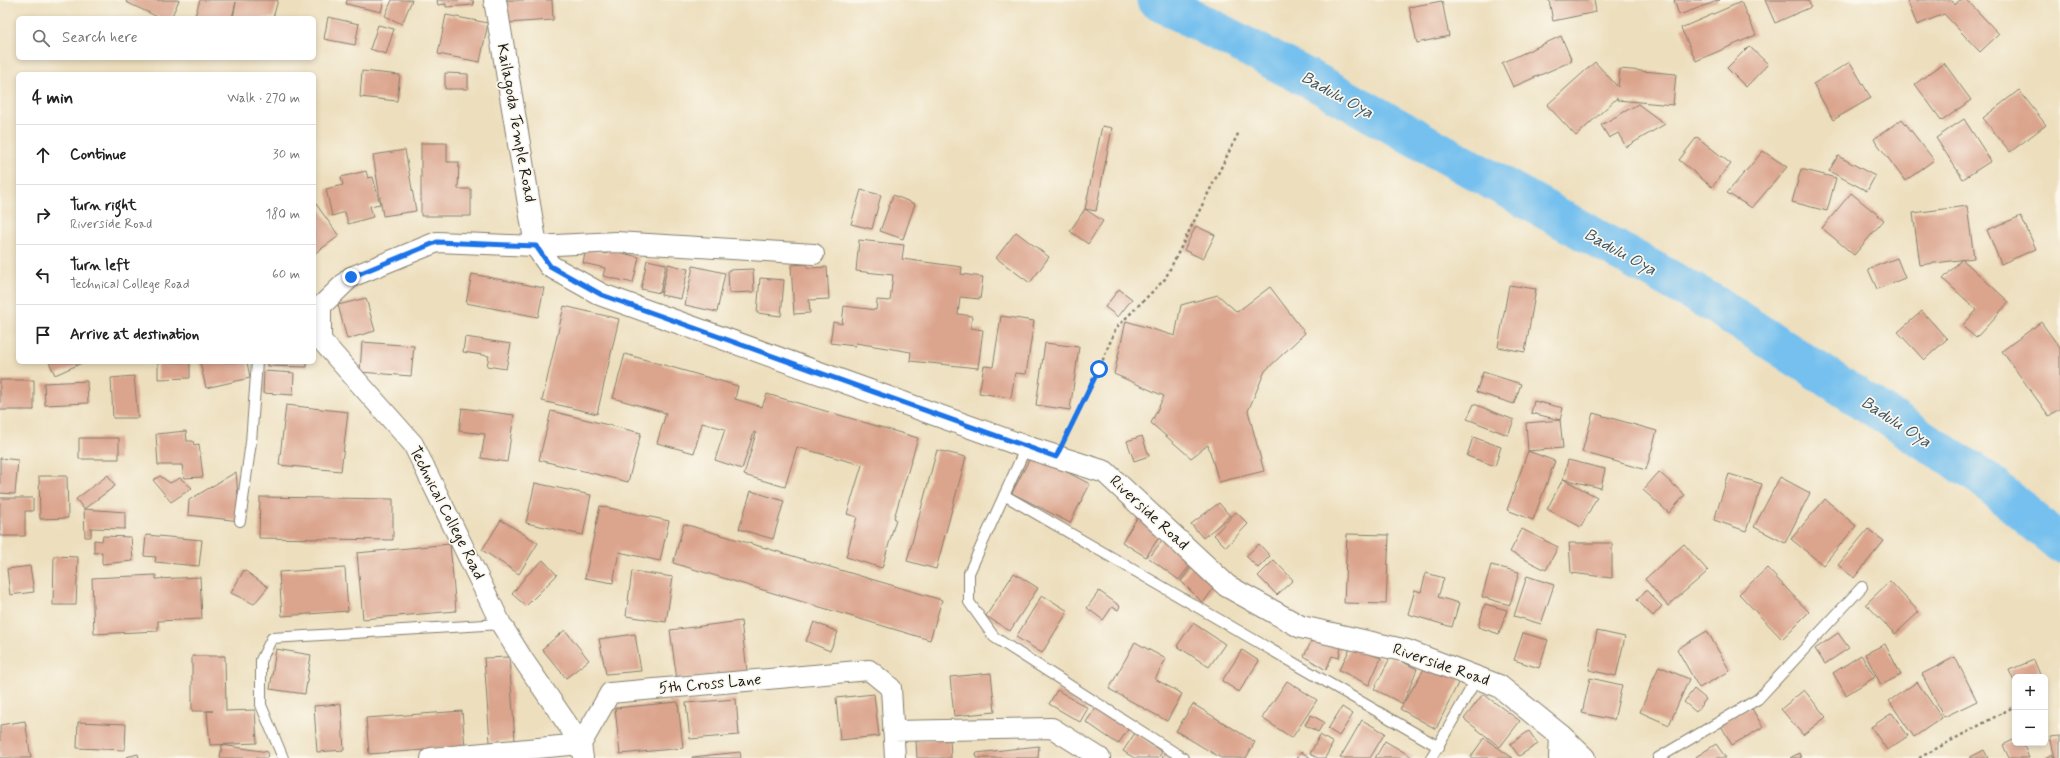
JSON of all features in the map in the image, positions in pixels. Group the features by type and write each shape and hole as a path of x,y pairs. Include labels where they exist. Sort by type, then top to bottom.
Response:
{"street":[{"name":"Kailagoda Temple Road","path":"495,0 536,246"},
{"name":"Technical College Road","path":"582,751 501,624 413,444 321,340 318,306 351,277 437,242 536,246 616,242 814,254"},
{"name":"Riverside Road","path":"536,246 550,266 602,295 1026,447 1105,472 1227,586 1301,627 1407,651 1500,686 1560,735 1584,758"},
{"name":"5th Cross Lane","path":"582,751 610,693 869,670 891,688 893,731"},
{"path":"895,758 893,731 1052,728 1100,758"},
{"path":"1559,758 1560,735"},
{"path":"431,758 582,751"}],"lane":[{"path":"240,520 251,442 257,364"},
{"path":"1026,447 969,573 969,602 994,637 1183,758"},
{"path":"1004,495 1439,747"},
{"path":"1658,758 1758,699 1862,587"},
{"path":"283,758 261,705 261,660 272,638 501,624"},
{"path":"1431,758 1439,747 1477,678"}],"path":[{"path":"1056,457 1099,369 1116,328 1165,279 1239,132"},
{"path":"1919,758 2012,708"}],"building":[{"path":"127,0 179,0 172,16 156,16 126,2"},
{"path":"200,0 278,0 274,16 233,16 236,2 232,16 195,16"},
{"path":"347,0 384,0 381,12 346,4"},
{"path":"392,0 412,0 402,24 385,16"},
{"path":"437,0 473,0 474,5 446,7 446,4 438,5"},
{"path":"504,0 552,0 553,20 506,23"},
{"path":"1549,0 1594,0 1596,12 1553,21"},
{"path":"1674,0 1720,0 1679,15"},
{"path":"1765,0 1808,0 1811,7 1775,23"},
{"path":"1907,0 1952,0 1954,5 1960,0 1967,0 1999,34 1980,52 1944,14 1917,25"},
{"path":"1442,1 1449,36 1417,43 1409,7"},
{"path":"1741,2 1756,35 1696,61 1681,28"},
{"path":"446,15 488,23 480,62 438,54"},
{"path":"328,17 359,24 355,45 324,39"},
{"path":"378,25 394,29 386,54 370,49"},
{"path":"1561,36 1572,61 1513,87 1502,63"},
{"path":"1749,46 1768,64 1746,87 1727,68"},
{"path":"1595,62 1618,87 1620,69 1676,74 1673,105 1617,100 1617,98 1576,136 1547,105"},
{"path":"1850,62 1871,98 1833,120 1813,84"},
{"path":"1944,63 1971,100 1942,121 1915,84"},
{"path":"362,71 400,75 397,101 360,97"},
{"path":"445,73 468,74 468,89 445,89"},
{"path":"2019,90 2046,125 2010,152 1983,118"},
{"path":"1638,104 1665,124 1626,147 1618,133 1609,138 1601,125"},
{"path":"1902,119 1934,160 1905,181 1874,139"},
{"path":"1964,119 1991,161 1963,179 1936,138"},
{"path":"1102,126 1112,128 1096,211 1085,209"},
{"path":"1697,137 1731,164 1712,187 1679,160"},
{"path":"421,143 447,143 447,162 459,162 458,189 471,189 471,216 421,216"},
{"path":"405,150 416,211 383,216 373,155"},
{"path":"1763,151 1787,167 1752,208 1727,193"},
{"path":"1838,156 1875,176 1867,191 1829,171"},
{"path":"1801,169 1836,178 1827,211 1792,202"},
{"path":"366,171 368,178 373,177 380,204 370,206 373,217 348,224 345,212 332,216 326,189 343,185 341,177"},
{"path":"861,190 881,195 872,229 851,224"},
{"path":"1851,193 1884,220 1854,255 1822,228"},
{"path":"893,195 915,204 903,239 880,231"},
{"path":"316,204 339,236 316,253"},
{"path":"1967,206 1974,258 1920,265 1913,213"},
{"path":"1085,209 1103,221 1088,244 1070,231"},
{"path":"2021,216 2036,249 2001,264 1987,230"},
{"path":"1196,226 1215,235 1203,259 1184,250"},
{"path":"1016,232 1049,257 1030,283 996,258"},
{"path":"859,240 904,245 902,259 962,267 961,274 983,277 980,299 960,297 958,314 972,316 971,328 983,330 978,368 910,361 911,352 856,343 855,346 830,343 833,322 842,324 844,306 876,310 877,300 890,301 893,275 856,271"},
{"path":"586,249 607,254 609,250 639,257 633,283 603,276 605,268 583,263"},
{"path":"1897,258 1905,278 1877,289 1868,269"},
{"path":"1962,259 2009,302 1976,338 1962,326 1977,310 1943,279"},
{"path":"647,260 666,264 660,293 641,289"},
{"path":"668,264 688,269 681,299 661,295"},
{"path":"807,264 808,268 827,267 829,299 809,300 810,313 794,314 791,265"},
{"path":"693,266 725,273 717,312 685,305"},
{"path":"753,269 754,292 729,293 728,270"},
{"path":"472,274 544,288 538,317 466,303"},
{"path":"760,278 784,280 781,316 757,313"},
{"path":"1509,285 1536,289 1525,352 1498,347"},
{"path":"1270,287 1305,333 1265,371 1248,411 1264,471 1219,482 1208,445 1191,458 1151,423 1164,396 1114,374 1126,321 1175,336 1181,305 1218,295 1237,312"},
{"path":"1119,289 1132,299 1118,317 1105,307"},
{"path":"366,298 375,331 347,339 338,305"},
{"path":"564,306 619,319 597,414 542,401"},
{"path":"1922,311 1947,339 1924,360 1898,332"},
{"path":"1001,316 1034,321 1026,374 1015,373 1011,398 979,393 984,366 993,367"},
{"path":"2041,322 2060,348 2060,408 2049,416 2002,351"},
{"path":"465,337 511,344 506,369 487,366 489,356 463,352"},
{"path":"362,342 414,346 411,376 360,372"},
{"path":"1045,343 1079,347 1070,410 1036,405"},
{"path":"625,354 738,386 735,399 762,407 767,394 918,438 894,518 896,519 882,568 846,557 857,517 847,514 862,465 797,447 785,487 744,475 756,433 754,432 742,469 715,460 725,429 702,423 694,453 657,443 666,413 613,398"},
{"path":"50,364 80,364 55,375"},
{"path":"158,364 190,364 190,378 158,379"},
{"path":"200,364 247,364 250,378 206,388"},
{"path":"268,364 307,364 307,367 268,366"},
{"path":"264,371 294,373 293,395 263,393"},
{"path":"1483,372 1521,384 1514,404 1476,392"},
{"path":"134,376 138,418 113,418 111,378"},
{"path":"0,380 34,380 34,410 0,410"},
{"path":"87,381 88,403 45,405 44,383"},
{"path":"1534,401 1563,408 1560,420 1531,413"},
{"path":"1474,404 1514,420 1508,435 1467,419"},
{"path":"286,405 348,412 341,471 279,465"},
{"path":"462,408 514,415 507,462 481,458 485,434 459,431"},
{"path":"551,411 641,433 628,482 539,460"},
{"path":"1593,413 1657,431 1646,470 1582,452"},
{"path":"1560,420 1563,448 1528,451 1526,423"},
{"path":"186,431 187,441 193,441 194,445 199,444 203,477 184,478 182,465 158,465 156,434"},
{"path":"1142,436 1149,456 1134,461 1127,441"},
{"path":"1473,437 1501,447 1495,466 1467,456"},
{"path":"79,438 119,438 119,459 79,459"},
{"path":"937,450 966,457 936,569 907,561"},
{"path":"1528,451 1555,461 1533,520 1507,510"},
{"path":"1032,454 1090,484 1070,523 1012,493"},
{"path":"0,458 18,460 15,494 0,493"},
{"path":"1568,460 1605,469 1601,488 1563,479"},
{"path":"236,472 240,521 188,515 189,500"},
{"path":"1659,472 1685,495 1669,513 1643,490"},
{"path":"1729,474 1762,484 1746,531 1714,520"},
{"path":"108,475 115,486 84,509 76,499"},
{"path":"39,476 67,476 68,518 40,519"},
{"path":"160,476 170,483 180,478 192,488 171,502 153,480"},
{"path":"1780,477 1810,493 1785,543 1754,527"},
{"path":"1563,479 1597,497 1581,527 1547,509"},
{"path":"535,483 591,495 583,535 526,523"},
{"path":"751,491 784,501 773,539 739,529"},
{"path":"260,497 393,499 393,540 259,538"},
{"path":"0,498 33,498 33,511 25,511 25,536 0,536"},
{"path":"1825,499 1856,526 1823,565 1791,539"},
{"path":"1219,503 1230,516 1203,538 1191,524"},
{"path":"600,506 669,521 660,561 619,552 613,583 585,578"},
{"path":"84,509 125,512 125,529 91,528 91,537 85,537"},
{"path":"1236,512 1248,524 1226,547 1214,535"},
{"path":"1139,515 1163,531 1146,557 1122,542"},
{"path":"501,520 538,543 519,574 482,550"},
{"path":"684,524 942,600 930,640 673,563"},
{"path":"1522,529 1558,547 1546,570 1510,552"},
{"path":"1868,529 1884,541 1854,578 1838,565"},
{"path":"1347,534 1389,535 1386,604 1344,603"},
{"path":"146,535 202,540 199,566 155,562 156,557 144,556"},
{"path":"103,536 131,537 133,561 102,564 102,552 94,553 94,540 102,541"},
{"path":"1164,538 1194,560 1179,580 1149,558"},
{"path":"1569,543 1612,543 1612,578 1571,573"},
{"path":"450,544 456,611 363,619 357,553"},
{"path":"1259,544 1270,556 1258,568 1246,556"},
{"path":"1684,544 1708,571 1668,606 1645,579"},
{"path":"54,556 78,557 76,605 53,605"},
{"path":"543,560 557,575 526,606 512,594 526,576"},
{"path":"1274,560 1293,580 1277,595 1258,576"},
{"path":"1194,563 1218,582 1203,603 1181,581"},
{"path":"1491,565 1519,572 1510,605 1482,597"},
{"path":"30,566 34,592 10,595 7,569"},
{"path":"345,568 348,611 282,616 279,572"},
{"path":"1767,568 1809,612 1782,639 1739,594"},
{"path":"244,570 268,587 254,604 231,593"},
{"path":"632,571 673,577 666,622 626,616"},
{"path":"1014,573 1038,588 1010,631 986,616"},
{"path":"1426,573 1444,578 1438,597 1459,603 1452,627 1408,614 1415,590 1421,592"},
{"path":"156,575 156,579 200,577 202,619 158,621 158,631 94,634 92,578"},
{"path":"1527,576 1554,585 1541,624 1514,616"},
{"path":"1890,581 1919,612 1895,634 1866,604"},
{"path":"1646,590 1662,606 1653,616 1637,600"},
{"path":"1099,591 1120,606 1118,610 1112,607 1103,620 1087,608"},
{"path":"1042,595 1068,611 1042,653 1016,637"},
{"path":"1485,604 1507,610 1499,634 1478,627"},
{"path":"741,621 747,671 677,680 670,630"},
{"path":"814,622 838,632 830,651 806,641"},
{"path":"1193,623 1225,644 1209,667 1177,646"},
{"path":"565,630 589,660 566,678 542,649"},
{"path":"1597,631 1625,637 1616,676 1589,670"},
{"path":"1707,631 1730,671 1699,688 1677,649"},
{"path":"1523,633 1548,640 1539,668 1514,660"},
{"path":"1838,633 1849,648 1825,664 1815,649"},
{"path":"635,634 641,671 606,674 599,639"},
{"path":"1313,638 1341,646 1339,658 1332,656 1326,670 1304,656"},
{"path":"1135,642 1166,659 1155,679 1182,694 1167,721 1109,689"},
{"path":"1885,644 1901,675 1881,685 1865,654"},
{"path":"1351,647 1381,658 1369,685 1339,670"},
{"path":"276,649 311,655 305,694 270,689"},
{"path":"1242,650 1259,661 1239,692 1222,681"},
{"path":"1861,655 1875,677 1846,695 1833,673"},
{"path":"192,656 225,656 226,711 255,710 257,743 210,745 207,711 192,711"},
{"path":"1391,656 1417,669 1403,704 1374,689"},
{"path":"509,657 515,740 490,742 484,658"},
{"path":"1955,657 1977,701 1944,717 1922,674"},
{"path":"2034,660 2040,674 2012,674 2012,677 2009,670"},
{"path":"1427,664 1460,679 1436,729 1400,709"},
{"path":"1659,666 1689,679 1669,725 1640,712"},
{"path":"991,673 995,712 954,716 950,677"},
{"path":"1590,678 1622,685 1614,720 1582,713"},
{"path":"1287,681 1317,700 1292,738 1262,718"},
{"path":"1917,682 1942,718 1914,737 1889,701"},
{"path":"1694,689 1706,699 1696,712 1684,702"},
{"path":"1057,690 1088,708 1080,722 1049,704"},
{"path":"1804,690 1826,717 1803,735 1781,709"},
{"path":"874,694 879,736 840,740 836,698"},
{"path":"1483,694 1520,721 1500,747 1464,719"},
{"path":"736,699 739,735 690,739 686,703"},
{"path":"678,702 683,748 620,754 615,708"},
{"path":"341,704 344,750 317,752 314,706"},
{"path":"1193,704 1255,742 1246,758 1221,758 1176,731"},
{"path":"1097,706 1129,728 1118,744 1086,722"},
{"path":"1342,707 1353,714 1339,736 1328,729"},
{"path":"1751,707 1763,727 1732,745 1720,724"},
{"path":"462,711 465,747 369,754 366,718"},
{"path":"1892,713 1908,736 1887,750 1871,727"},
{"path":"1311,715 1324,722 1318,732 1305,725"},
{"path":"1362,720 1385,733 1370,758 1340,758"},
{"path":"25,721 31,758 0,758 0,725"},
{"path":"78,722 126,724 125,750 77,748"},
{"path":"1529,731 1538,744 1519,756 1510,744"},
{"path":"1135,733 1162,752 1158,758 1134,758 1123,751"},
{"path":"1320,735 1333,743 1325,758 1318,758 1310,754"},
{"path":"2060,736 2060,758 2055,758 2050,737"},
{"path":"950,738 951,758 917,758 916,741"},
{"path":"1484,738 1513,758 1470,758"},
{"path":"2012,740 2012,746 2024,746 2029,758 2009,758 2003,745"},
{"path":"1385,741 1414,758 1375,758"},
{"path":"1716,744 1726,758 1694,758"},
{"path":"222,745 268,752 267,758 220,758"},
{"path":"1039,746 1038,758 977,758 976,753"},
{"path":"1984,750 1988,758 1969,758"},
{"path":"740,752 741,758 692,758 692,757"},
{"path":"1165,752 1174,758 1162,758"},
{"path":"1301,752 1311,758 1297,758"},
{"path":"1799,753 1801,758 1790,758"},
{"path":"138,754 139,758 126,758 126,757"},
{"path":"2052,754 2054,758 2045,758"}],"waterway":[{"name":"Badulu Oya","path":"1156,0 1323,86 1714,304 1983,478 2060,543"}],"route":[{"path":"351,277 437,242 536,246 550,266 602,295 1056,457 1099,369"}]}
